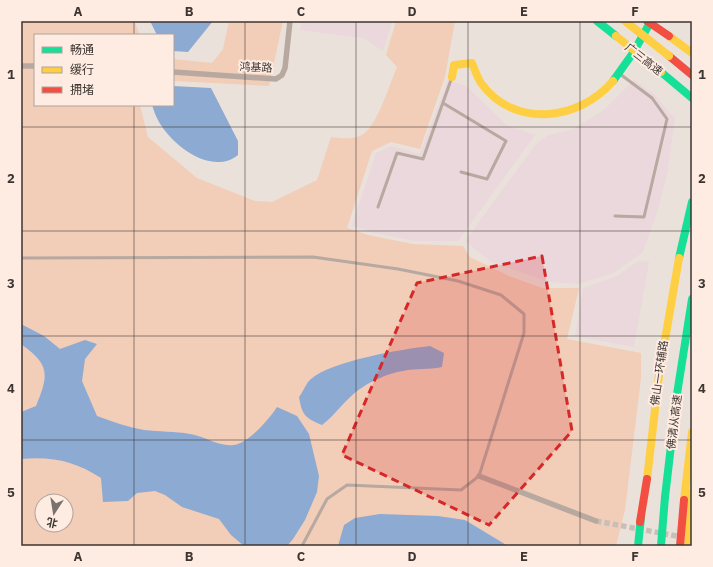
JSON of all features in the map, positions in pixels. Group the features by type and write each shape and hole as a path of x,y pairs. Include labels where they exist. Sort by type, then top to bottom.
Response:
{"main road":[{"name":"广三高速","path":"597,21 692,98"},
{"name":"广三高速","path":"625,21 692,75"},
{"path":"647,21 692,53"},
{"path":"452,77 454,65 472,63 481,82 492,95 512,108 534,114 546,115 576,109 592,101 608,86 641,41 651,21"},
{"name":"佛山一环辅路","path":"637,546 647,479 660,363 675,276 692,202"},
{"name":"佛清从高速","path":"661,546 677,394 692,299"},
{"name":"佛清从高速","path":"680,546 692,432"},
{"path":"688,546 692,493"}],"street":[{"name":"鸿基路","path":"174,72 276,79 282,75 285,68 290,21"},
{"path":"21,66 34,66"},
{"path":"479,476 596,521"}],"lane":[{"path":"615,216 644,217 667,119 652,98 618,72"},
{"path":"378,207 397,153 423,159 452,77"},
{"path":"443,103 506,142 487,179 461,172"},
{"path":"21,258 313,257 398,269 458,281 501,295 524,314 524,333 479,476 461,490 347,485 327,499 302,546"}],"highlighted area":[{"path":"542,256 572,431 489,525 342,455 417,283"}],"shaded area":[{"path":"21,21 134,21 140,34 34,34 34,106 140,106 148,137 197,178 255,201 272,202 317,180 331,137 358,137 368,130 373,123 397,67 386,55 396,21 455,21 445,77 420,149 391,142 372,151 347,228 368,235 413,244 463,246 470,257 509,276 542,288 579,288 567,339 641,353 641,378 625,510 616,546 21,546"},
{"path":"229,21 283,21 269,86 174,81 174,59 212,63 223,49"},
{"path":"302,21 392,21 383,51 363,38 300,30"},
{"path":"448,80 466,86 507,125 535,135 458,241 414,241 370,232 352,225 376,153 391,146 420,154"},
{"path":"634,80 655,95 675,119 667,175 658,210 643,252 614,273 578,284 549,282 491,262 465,241 536,144 548,135 571,130 604,110"},
{"path":"638,261 649,262 634,347 575,336 583,288 617,276"}],"water":[{"path":"150,21 213,21 188,52 174,51 174,34 156,34"},
{"path":"174,86 211,88 238,141 238,155 228,161 217,162 205,160 194,155 183,149 165,131 156,116 152,106 174,106"},
{"path":"21,324 44,336 60,349 85,340 97,344 85,359 82,381 97,416 115,422 144,430 190,434 217,443 234,445 246,440 252,435 277,407 297,416 309,434 319,476 317,492 305,520 293,539 287,546 244,546 231,535 219,519 182,507 165,495 155,491 137,493 128,501 103,502 101,478 82,467 53,459 21,459 21,412 36,406 45,378 42,364 31,351 21,344"},
{"path":"430,346 444,353 442,367 397,372 373,381 352,395 322,425 308,418 301,408 299,397 309,381 321,373 350,361"},
{"path":"380,514 438,516 465,520 508,546 338,546 344,525 355,518"}],"tunnel":[{"path":"596,521 682,537"}],"traffic: fast":[{"path":"597,21 616,36"},
{"path":"613,81 633,53 651,21"},
{"path":"661,72 692,98"},
{"path":"679,258 692,202"},
{"path":"665,497 677,394 692,299"},
{"path":"661,546 665,497"},
{"path":"638,546 641,517"}],"traffic: slow":[{"path":"625,21 669,56"},
{"path":"616,36 661,72"},
{"path":"669,36 692,53"},
{"path":"452,77 454,65 472,63 481,83 495,98 511,108 528,113 547,114 565,111 583,105 599,94 613,81"},
{"path":"647,479 659,375 679,258"},
{"path":"684,500 692,432"},
{"path":"688,546 692,493"}],"traffic: jam":[{"path":"647,21 669,36"},
{"path":"669,56 692,75"},
{"path":"640,522 647,479"},
{"path":"680,546 684,500"}]}
